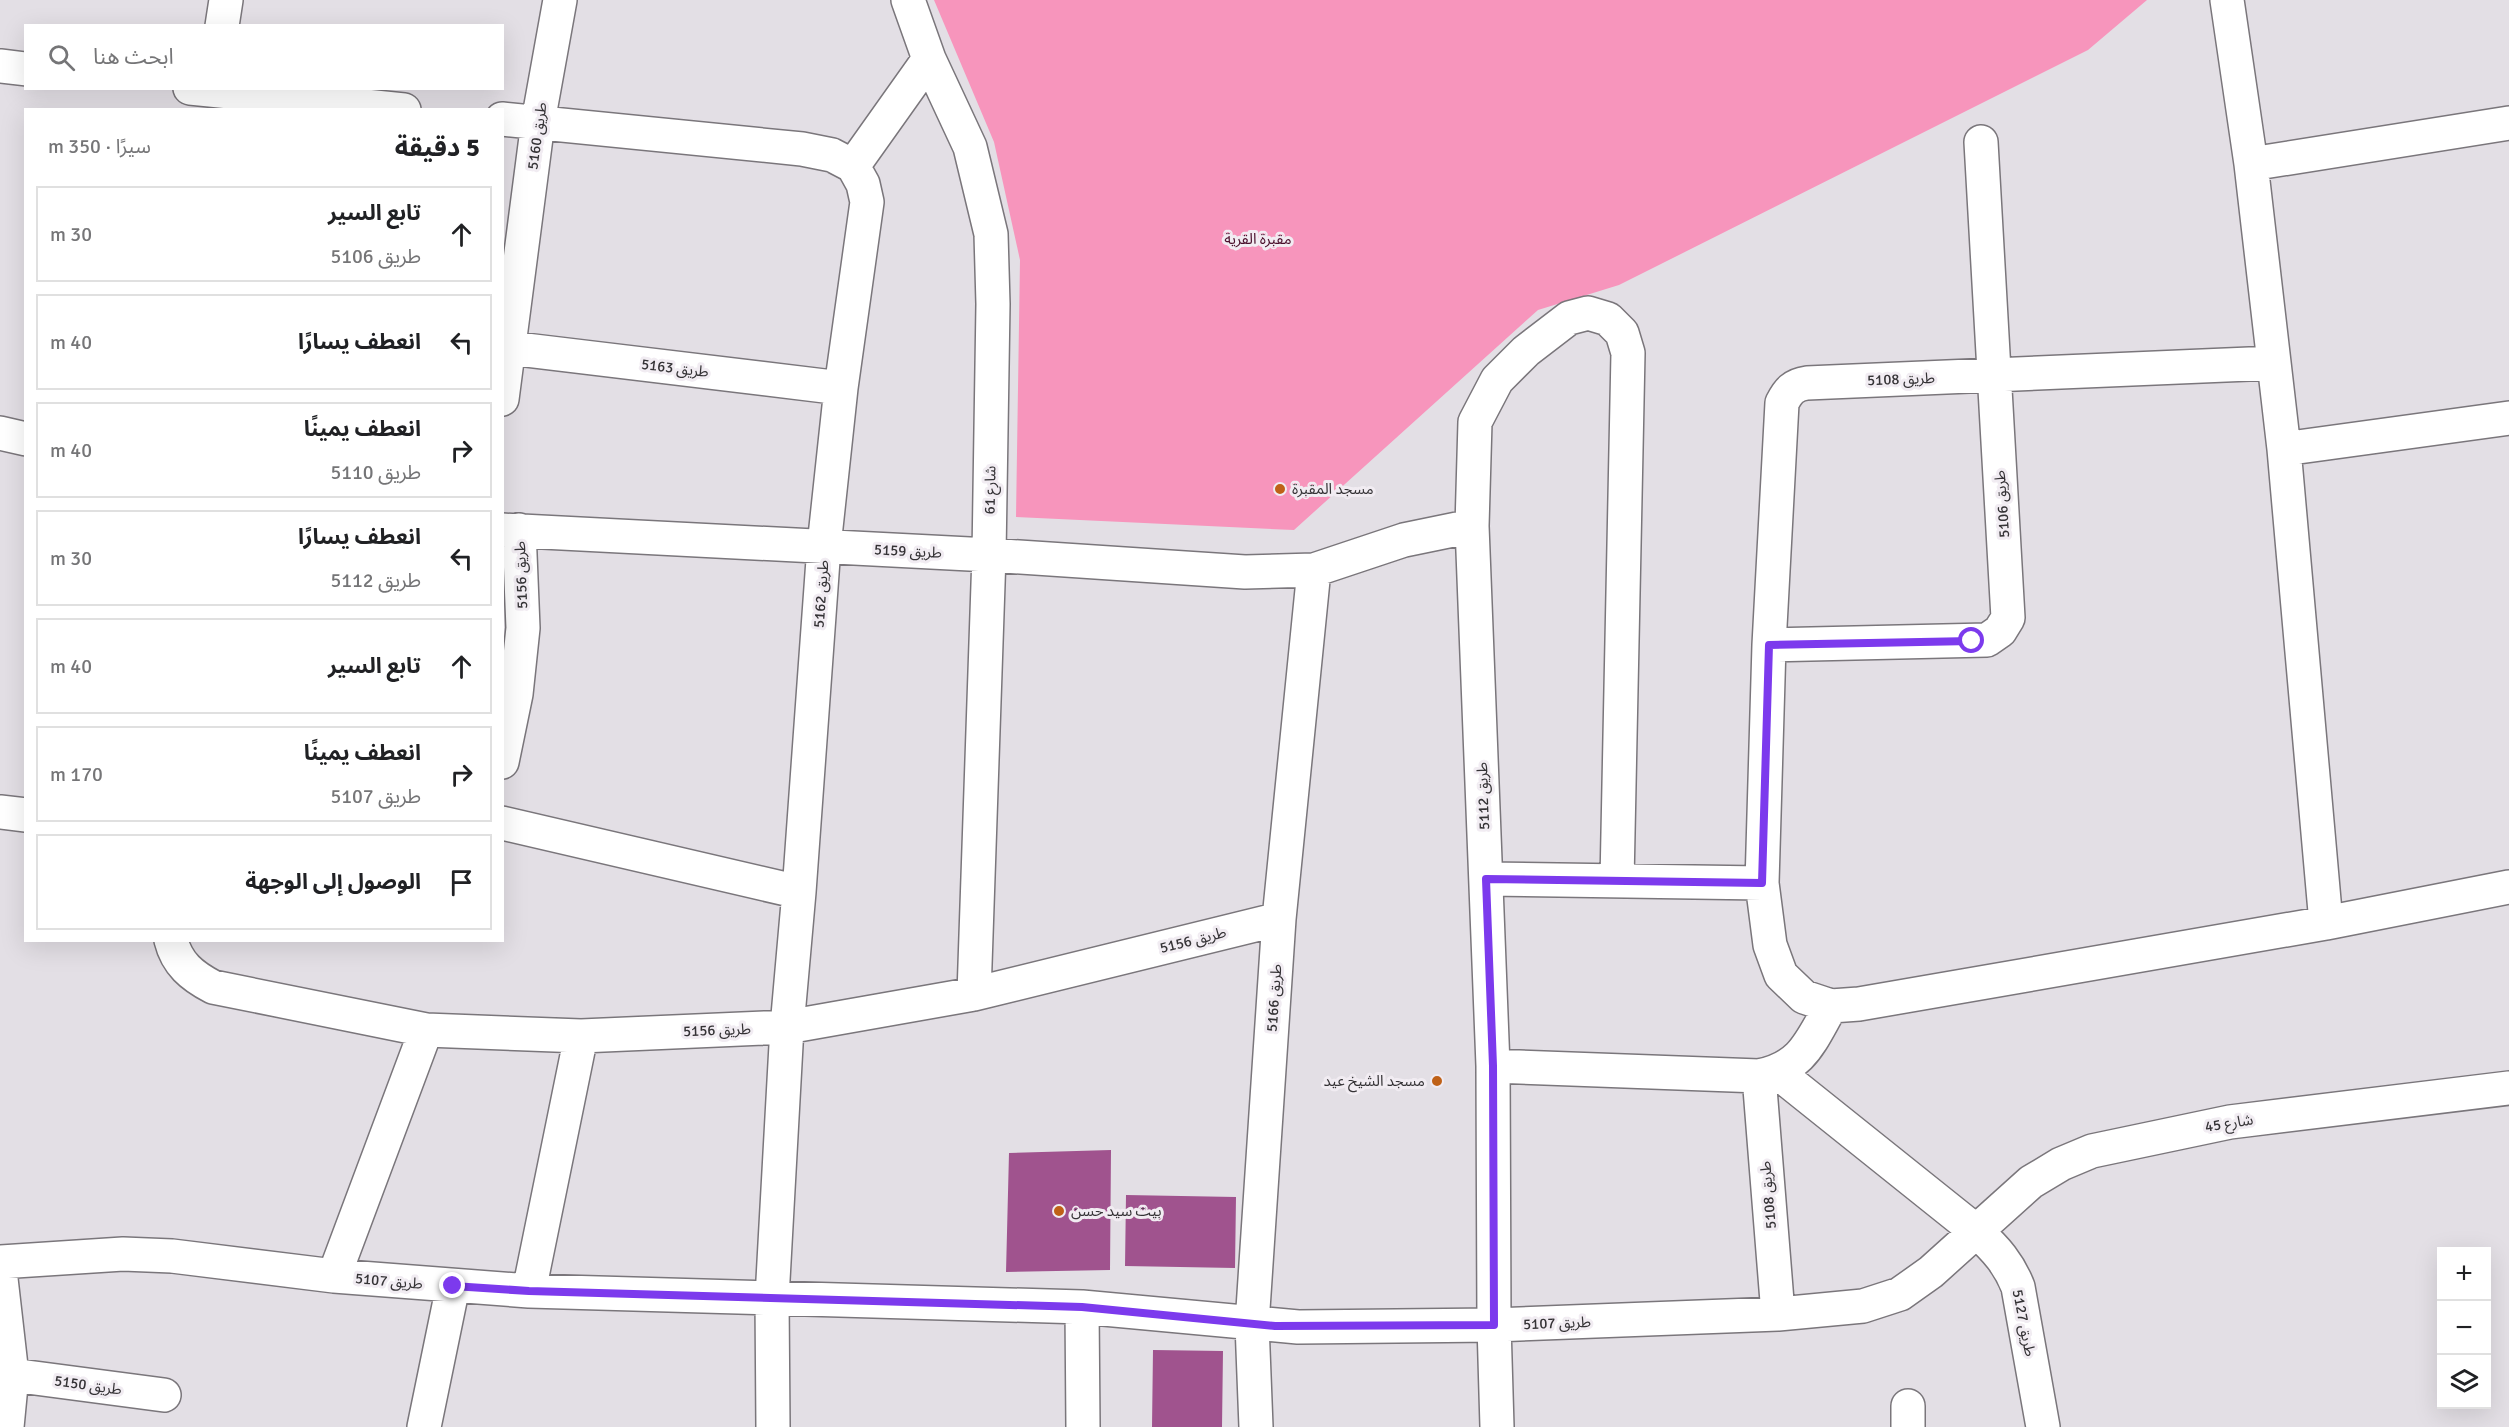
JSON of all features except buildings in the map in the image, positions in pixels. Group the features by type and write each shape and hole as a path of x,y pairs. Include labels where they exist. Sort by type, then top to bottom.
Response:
{"street":[{"path":"222,24 226,0"},
{"name":"طريق 5160","path":"504,385 509,348 511,271 560,0"},
{"name":"شارع 61","path":"908,0 929,59 970,147 991,234 993,304 989,555 974,994"},
{"path":"2227,0 2251,164 2284,449 2326,923"},
{"path":"504,119 802,149 832,155 853,166 929,59"},
{"path":"206,94 379,108"},
{"path":"2251,164 2509,123"},
{"name":"طريق 5106","path":"1769,645 1988,640 2000,631 2008,618 1981,142"},
{"name":"طريق 5162","path":"773,1427 772,1298 787,1027 825,546 841,388 867,202 863,184 853,166"},
{"name":"طريق 5112","path":"1497,1427 1494,1325 1493,1066 1472,526 1474,422 1497,380 1526,351 1569,318 1588,313 1608,319 1622,333 1628,353 1617,881"},
{"name":"طريق 5163","path":"509,348 841,388"},
{"name":"طريق 5108","path":"1769,645 1782,404 1787,392 1796,385 2273,363"},
{"path":"2284,449 2509,418"},
{"path":"0,433 24,439"},
{"name":"طريق 5159","path":"511,530 989,555 1245,572 1314,570 1404,540 1472,526"},
{"name":"طريق 5156","path":"504,752 516,694 523,628 511,530"},
{"name":"طريق 5166","path":"1256,1427 1252,1324 1279,919 1314,570"},
{"path":"1769,645 1762,883 1770,945 1781,975 1804,997 1831,1006 1858,1004 2326,923 2509,887"},
{"path":"0,812 24,815"},
{"path":"504,823 799,892"},
{"path":"1486,879 1762,883"},
{"name":"طريق 5156","path":"172,942 180,962 194,977 213,987 426,1030 581,1036 787,1027 974,994 1279,919"},
{"path":"1493,1066 1768,1074 1793,1063 1806,1049 1831,1006"},
{"path":"334,1276 426,1030"},
{"path":"529,1291 581,1036"},
{"name":"طريق 5108","path":"1768,1074 1778,1314"},
{"name":"طريق 5127","path":"1768,1074 1977,1232 2000,1254 2011,1269 2018,1287 2043,1427"},
{"name":"شارع 45","path":"1977,1232 2031,1182 2061,1164 2092,1150 2230,1122 2509,1088"},
{"name":"طريق 5107","path":"0,1262 79,1255 172,1256 334,1276 529,1291 1082,1307 1298,1327 1494,1325 1778,1314 1863,1306 1900,1294 1916,1284 1977,1232"},
{"path":"0,1270 12,1375 7,1427"},
{"path":"424,1427 453,1286"},
{"path":"1082,1307 1083,1427"},
{"name":"طريق 5150","path":"12,1375 164,1395"}],"green space":[{"name":"مقبرة القرية","path":"934,0 2147,0 2088,50 1619,285 1538,310 1294,530 1016,517 1020,260 994,142"}],"place":[{"name":"مسجد المقبرة","path":"1280,489"},
{"name":"مسجد الشيخ عيد","path":"1437,1081"},
{"name":"بيت سيد حسن","path":"1059,1211"}],"route":[{"path":"453,1286 529,1291 1082,1307 1298,1327 1494,1325 1493,1066 1486,879 1762,883 1769,645 1972,641"}]}
